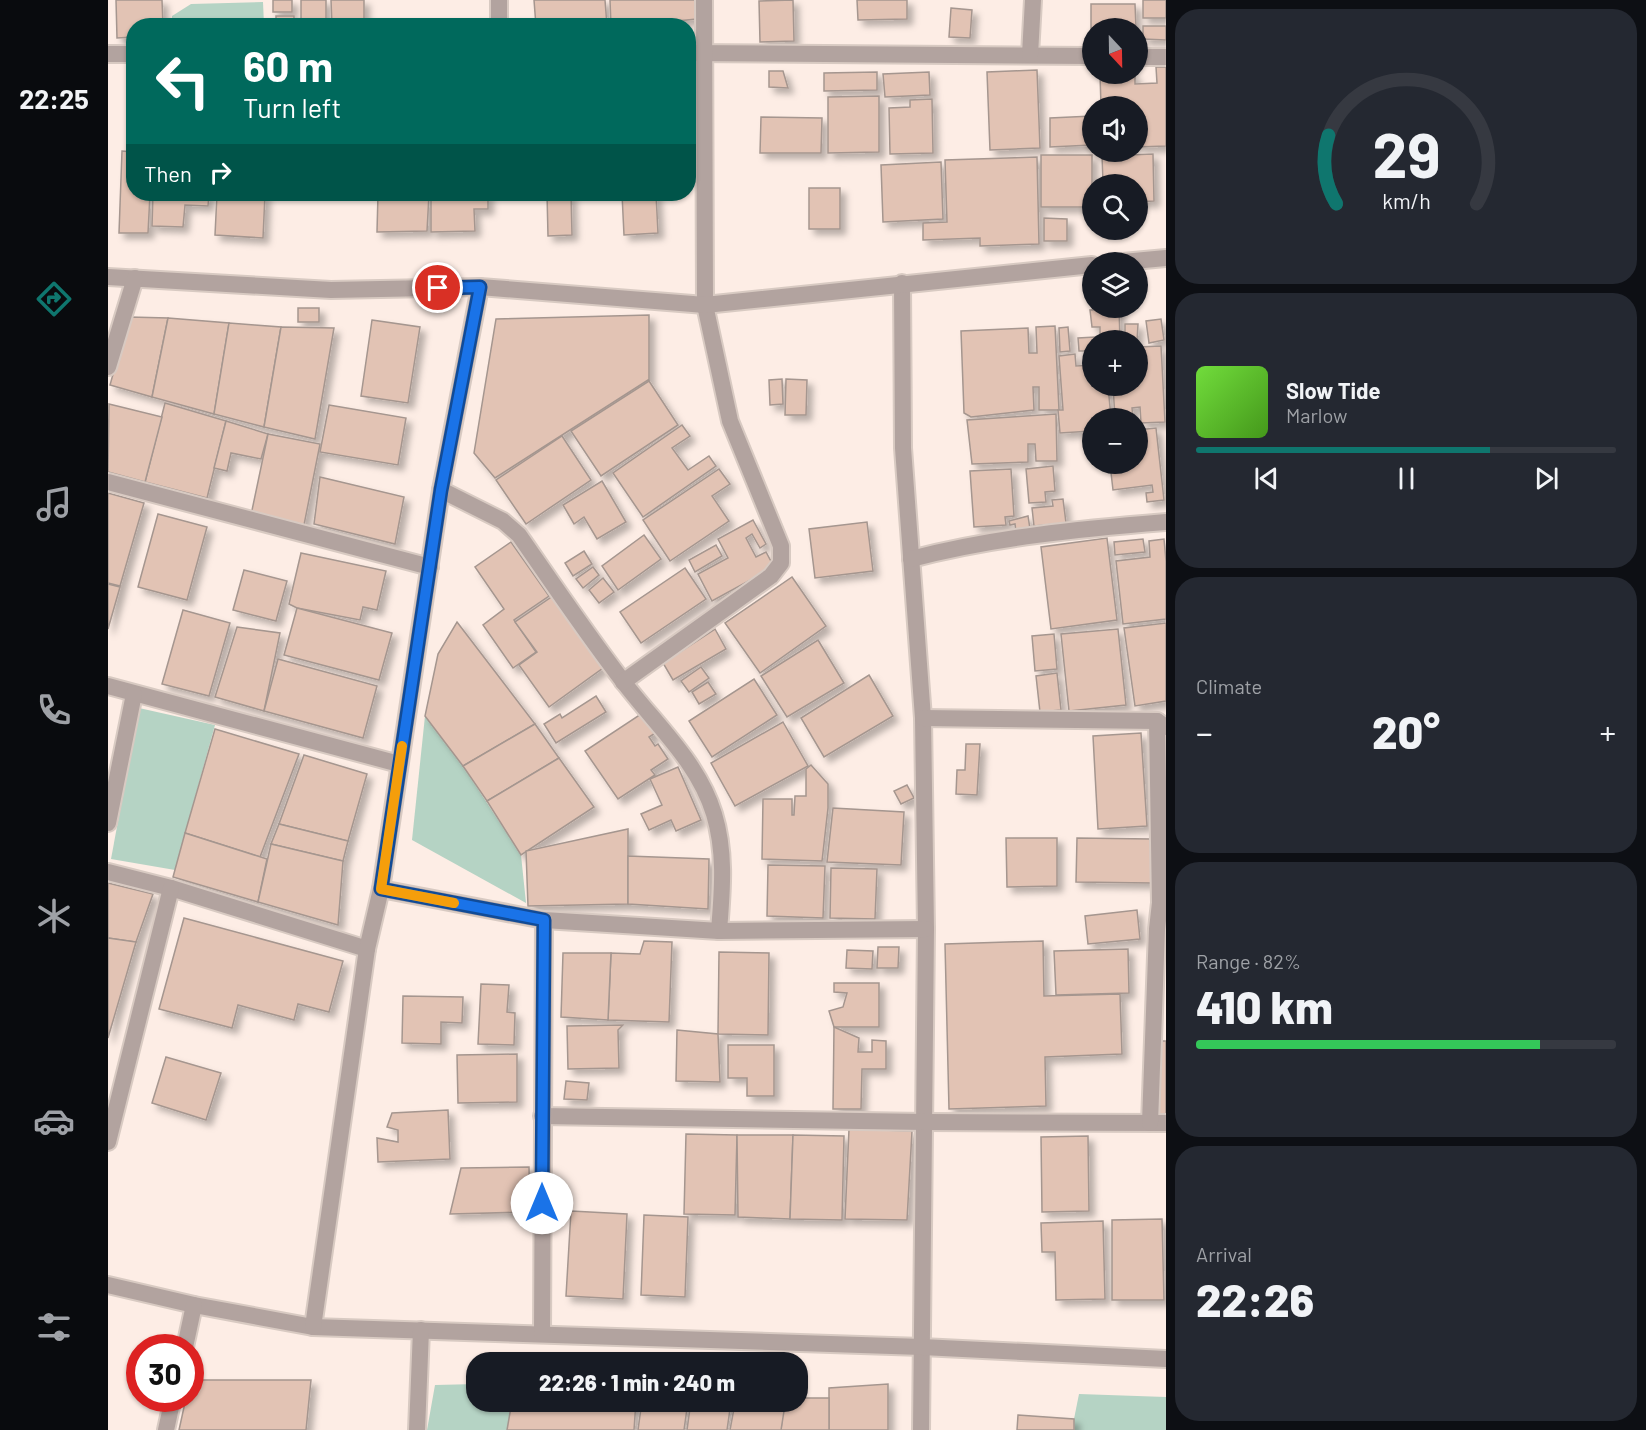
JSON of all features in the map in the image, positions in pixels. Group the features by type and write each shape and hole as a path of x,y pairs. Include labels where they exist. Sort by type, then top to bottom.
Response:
{"street":[{"path":"499,0 499,18"},
{"path":"623,682 771,576 781,563 781,546 730,421 705,305 696,53 704,0"},
{"path":"1030,55 1033,0"},
{"path":"696,53 1082,56"},
{"path":"108,54 126,54"},
{"path":"1148,57 1166,57"},
{"path":"1148,260 1166,258"},
{"path":"108,277 332,290 480,287 705,305 1082,267"},
{"path":"108,367 135,278"},
{"path":"902,284 903,448 923,718 926,929 921,1430"},
{"path":"313,1327 367,949 381,889 441,490 480,287"},
{"path":"108,482 430,567"},
{"path":"441,490 493,515 519,535 623,682 645,706 694,771 714,814 724,875 719,931"},
{"path":"911,559 958,547 1009,538 1166,522"},
{"path":"108,686 399,764"},
{"path":"108,823 134,694"},
{"path":"542,1116 1158,1123 1157,929 1160,903 1162,724 923,718"},
{"path":"108,872 171,888 367,949"},
{"path":"108,1142 171,888"},
{"path":"381,889 544,920 719,931 926,929"},
{"path":"542,1335 544,920"},
{"path":"108,1285 194,1305 313,1327 922,1347 1166,1359"},
{"path":"188,1334 194,1305"},
{"path":"417,1430 422,1330"},
{"path":"166,1430 170,1412"}],"green space":[{"path":"263,2 264,18 172,18 191,4"},
{"path":"139,708 215,725 175,870 111,859"},
{"path":"425,716 463,766 521,855 526,903 412,840"},
{"path":"466,1384 466,1412 510,1412 507,1430 427,1430 435,1385"},
{"path":"1079,1394 1166,1397 1166,1430 1074,1430"}],"building":[{"path":"116,0 162,0 163,18 126,18 126,37 117,38"},
{"path":"273,0 292,0 292,12 273,12"},
{"path":"301,0 326,0 326,18 301,18"},
{"path":"331,0 364,0 364,18 332,18"},
{"path":"534,0 605,0 606,18 535,18"},
{"path":"610,0 697,0 697,19 611,18"},
{"path":"793,0 794,41 760,42 759,1"},
{"path":"857,0 907,0 907,19 858,20"},
{"path":"1143,0 1166,0 1166,18 1143,18"},
{"path":"1091,4 1135,4 1136,18 1091,18"},
{"path":"951,8 972,10 970,38 949,37"},
{"path":"276,16 294,16 294,18 276,18"},
{"path":"1148,26 1166,26 1166,40 1148,39"},
{"path":"1156,67 1166,67 1166,146 1148,147 1148,96 1101,96 1100,84 1157,83"},
{"path":"1037,70 1040,148 990,150 987,72"},
{"path":"769,71 783,71 788,88 769,87"},
{"path":"877,72 877,90 824,91 824,73"},
{"path":"929,72 930,95 885,97 883,74"},
{"path":"879,96 879,152 828,153 828,97"},
{"path":"932,99 933,153 890,154 889,108 910,107 910,100"},
{"path":"1082,116 1082,145 1050,147 1050,118"},
{"path":"761,117 822,118 821,153 760,153"},
{"path":"122,151 126,151 126,201 150,201 148,233 119,233"},
{"path":"1148,154 1153,154 1154,201 1148,201 1148,174 1103,174 1102,162 1148,162"},
{"path":"1041,155 1082,155 1082,162 1092,162 1092,174 1082,174 1082,207 1041,207"},
{"path":"1037,157 1039,244 980,246 980,238 923,240 923,223 947,222 945,160"},
{"path":"941,162 943,219 883,222 881,165"},
{"path":"809,188 840,188 840,229 809,229"},
{"path":"153,201 208,201 208,206 185,205 183,227 152,226"},
{"path":"217,201 265,201 263,238 215,235"},
{"path":"378,201 429,201 427,231 377,232"},
{"path":"431,201 488,201 488,209 474,209 475,231 431,232"},
{"path":"547,201 571,201 572,235 548,236"},
{"path":"622,201 656,201 658,233 624,235"},
{"path":"1044,218 1067,219 1067,241 1044,241"},
{"path":"298,308 319,308 319,322 298,322"},
{"path":"649,315 649,381 495,478 474,453 496,319"},
{"path":"129,317 168,318 152,397 110,385"},
{"path":"168,318 229,323 214,414 152,397"},
{"path":"1091,318 1119,318 1120,330 1100,330 1100,327 1092,327"},
{"path":"1161,319 1164,340 1149,343 1146,321"},
{"path":"372,320 420,327 408,403 361,396"},
{"path":"229,323 281,327 264,427 214,414"},
{"path":"1125,324 1138,324 1138,330 1125,330"},
{"path":"1055,326 1059,410 1039,410 1039,387 1033,387 1034,410 971,417 964,413 961,331 1028,328 1029,353 1037,353 1036,327"},
{"path":"281,327 334,328 315,439 264,427"},
{"path":"1068,327 1070,351 1060,352 1059,328"},
{"path":"1078,338 1082,338 1082,351 1079,351"},
{"path":"1161,346 1165,422 1148,423 1148,408 1114,408 1114,396 1148,396 1148,347"},
{"path":"1075,354 1076,366 1082,366 1082,396 1109,396 1110,408 1082,408 1082,432 1060,433 1058,410 1063,410 1059,356"},
{"path":"782,379 783,404 770,405 769,380"},
{"path":"786,379 807,380 806,415 785,415"},
{"path":"649,381 678,425 601,476 571,431"},
{"path":"165,403 226,421 207,498 145,482"},
{"path":"109,404 162,417 145,482 108,472"},
{"path":"329,405 406,418 398,465 320,452"},
{"path":"1056,414 1057,461 1036,461 1035,444 1028,444 1028,462 972,464 967,420"},
{"path":"226,421 268,434 261,459 231,453 227,471 214,468"},
{"path":"682,425 690,436 672,448 688,470 709,456 716,466 643,517 613,473"},
{"path":"1156,428 1164,500 1147,502 1146,493 1153,492 1152,485 1113,490 1111,474 1148,474 1148,429"},
{"path":"268,434 320,444 304,525 251,515"},
{"path":"562,436 591,480 526,524 496,480"},
{"path":"1053,466 1055,491 1045,492 1046,502 1029,503 1026,469"},
{"path":"719,469 730,484 712,496 729,521 670,561 643,520"},
{"path":"1011,469 1014,516 1005,517 1006,525 974,527 970,471"},
{"path":"320,477 404,497 395,544 314,524"},
{"path":"602,481 626,522 597,539 584,517 574,524 563,505"},
{"path":"108,493 144,503 120,586 108,583"},
{"path":"1063,499 1066,523 1034,526 1032,508 1053,506 1052,500"},
{"path":"158,514 207,527 187,600 138,587"},
{"path":"1028,516 1030,529 1016,532 1015,524 1010,525 1009,521"},
{"path":"753,520 766,544 760,548 752,534 746,538 756,557 766,552 774,567 712,601 698,574 728,558 718,539"},
{"path":"867,522 873,571 815,578 809,529"},
{"path":"644,535 661,559 618,590 602,566"},
{"path":"1107,538 1117,620 1051,629 1041,547"},
{"path":"1143,539 1145,552 1115,555 1114,542"},
{"path":"1164,539 1166,619 1123,624 1116,561 1150,557 1149,541"},
{"path":"511,542 549,596 514,620 536,652 513,668 483,625 504,609 475,567"},
{"path":"716,545 722,556 695,572 689,560"},
{"path":"584,551 592,564 573,576 565,563"},
{"path":"301,553 386,571 377,610 363,607 360,620 297,608 289,604"},
{"path":"593,567 599,575 583,588 576,579"},
{"path":"685,568 706,599 641,643 620,612"},
{"path":"244,570 287,581 276,621 233,610"},
{"path":"792,577 826,626 760,673 725,623"},
{"path":"603,578 614,592 599,603 589,590"},
{"path":"108,584 120,587 108,629"},
{"path":"553,596 603,668 549,707 519,665 537,652 515,622"},
{"path":"297,608 392,633 379,680 284,655"},
{"path":"183,610 230,623 209,696 162,684"},
{"path":"457,622 535,724 463,766 425,716 438,654"},
{"path":"1166,623 1166,701 1135,706 1124,628"},
{"path":"237,627 280,633 264,711 215,697"},
{"path":"715,629 726,649 673,680 663,663"},
{"path":"1118,629 1126,705 1069,711 1061,634"},
{"path":"1054,634 1057,669 1035,671 1032,636"},
{"path":"818,640 844,683 787,717 761,676"},
{"path":"278,659 377,686 363,738 264,711"},
{"path":"701,667 709,678 689,692 681,681"},
{"path":"1057,673 1061,710 1040,712 1036,676"},
{"path":"869,675 893,716 824,757 801,718"},
{"path":"754,679 777,715 712,757 689,721"},
{"path":"708,682 716,694 699,704 692,692"},
{"path":"596,696 606,712 556,743 544,724 560,714 562,718"},
{"path":"644,712 657,732 649,737 655,746 658,744 668,759 651,770 655,775 618,799 585,751"},
{"path":"783,722 808,766 735,806 711,763"},
{"path":"535,724 559,758 487,801 463,766"},
{"path":"215,729 299,754 260,857 185,833"},
{"path":"1141,733 1147,826 1098,829 1093,736"},
{"path":"966,744 980,744 977,795 956,794 957,770 965,770"},
{"path":"304,755 367,774 348,841 279,824"},
{"path":"559,758 594,807 521,855 487,801"},
{"path":"811,765 828,784 828,808 822,861 762,859 763,799 792,799 792,815 794,815 795,796 806,796 806,769"},
{"path":"678,767 701,820 676,831 671,820 649,830 641,814 662,805 650,779"},
{"path":"907,785 914,798 901,804 894,791"},
{"path":"833,808 904,812 901,865 827,862"},
{"path":"279,824 348,841 343,861 271,844"},
{"path":"628,829 628,904 528,906 526,851"},
{"path":"185,833 267,859 258,902 173,877"},
{"path":"1006,838 1057,838 1057,886 1007,887"},
{"path":"1077,838 1151,839 1151,883 1076,882"},
{"path":"271,844 343,861 338,925 258,902"},
{"path":"628,856 709,859 708,909 628,904"},
{"path":"768,865 825,866 823,918 767,916"},
{"path":"831,868 877,869 875,919 830,918"},
{"path":"108,883 153,894 136,942 108,938"},
{"path":"1137,910 1140,939 1088,944 1085,916"},
{"path":"184,918 343,961 329,1012 298,1004 294,1020 238,1005 232,1028 159,1009"},
{"path":"108,938 136,942 108,1038"},
{"path":"644,941 672,942 669,1022 608,1020 611,953 640,954"},
{"path":"1043,941 1044,996 1120,994 1122,1054 1045,1057 1046,1106 949,1109 945,944"},
{"path":"878,947 899,947 898,968 877,968"},
{"path":"1128,949 1129,993 1056,995 1054,951"},
{"path":"847,950 873,951 872,969 846,968"},
{"path":"719,952 769,953 768,1035 718,1034"},
{"path":"563,953 611,953 608,1020 561,1017"},
{"path":"834,983 879,983 879,1027 834,1027 829,1011 843,1007 847,993 834,992"},
{"path":"481,984 509,985 507,1012 515,1013 514,1045 478,1044"},
{"path":"403,996 463,997 462,1023 441,1022 441,1044 402,1043"},
{"path":"623,1025 618,1030 619,1068 568,1069 567,1026"},
{"path":"834,1027 859,1038 858,1052 872,1052 872,1040 886,1041 886,1069 862,1069 861,1109 833,1109"},
{"path":"677,1030 718,1034 720,1082 676,1081"},
{"path":"1159,1041 1166,1041 1166,1116 1155,1115"},
{"path":"728,1045 774,1045 774,1096 747,1096 747,1078 728,1078"},
{"path":"517,1054 517,1102 458,1103 457,1055"},
{"path":"166,1057 221,1073 206,1120 152,1103"},
{"path":"566,1081 589,1083 587,1100 564,1099"},
{"path":"448,1110 450,1159 378,1162 377,1138 398,1142 398,1130 387,1127 392,1113"},
{"path":"849,1129 912,1131 907,1220 845,1219"},
{"path":"686,1134 737,1135 735,1215 684,1214"},
{"path":"737,1135 793,1135 790,1219 738,1217"},
{"path":"793,1135 844,1136 842,1220 790,1219"},
{"path":"1088,1136 1089,1211 1042,1212 1041,1137"},
{"path":"529,1167 530,1212 450,1214 461,1168"},
{"path":"571,1211 627,1214 623,1299 566,1296"},
{"path":"644,1215 688,1217 685,1297 641,1295"},
{"path":"1162,1219 1164,1300 1112,1300 1112,1220"},
{"path":"1103,1221 1105,1299 1056,1300 1055,1252 1042,1252 1041,1223"},
{"path":"204,1380 311,1380 306,1430 179,1430 183,1412 204,1412"},
{"path":"888,1384 888,1430 829,1430 829,1388"},
{"path":"808,1398 829,1398 829,1430 781,1430 783,1412 808,1412"},
{"path":"510,1412 635,1412 634,1430 507,1430"},
{"path":"640,1412 686,1412 684,1430 638,1430"},
{"path":"689,1412 730,1412 727,1430 687,1430"},
{"path":"733,1412 784,1412 781,1430 730,1430"},
{"path":"1018,1415 1074,1419 1074,1430 1017,1430"}],"slow traffic":[{"path":"402,746 381,889 454,903"}],"route":[{"path":"438,288 480,287 441,490 381,889 544,920 542,1203"}]}
